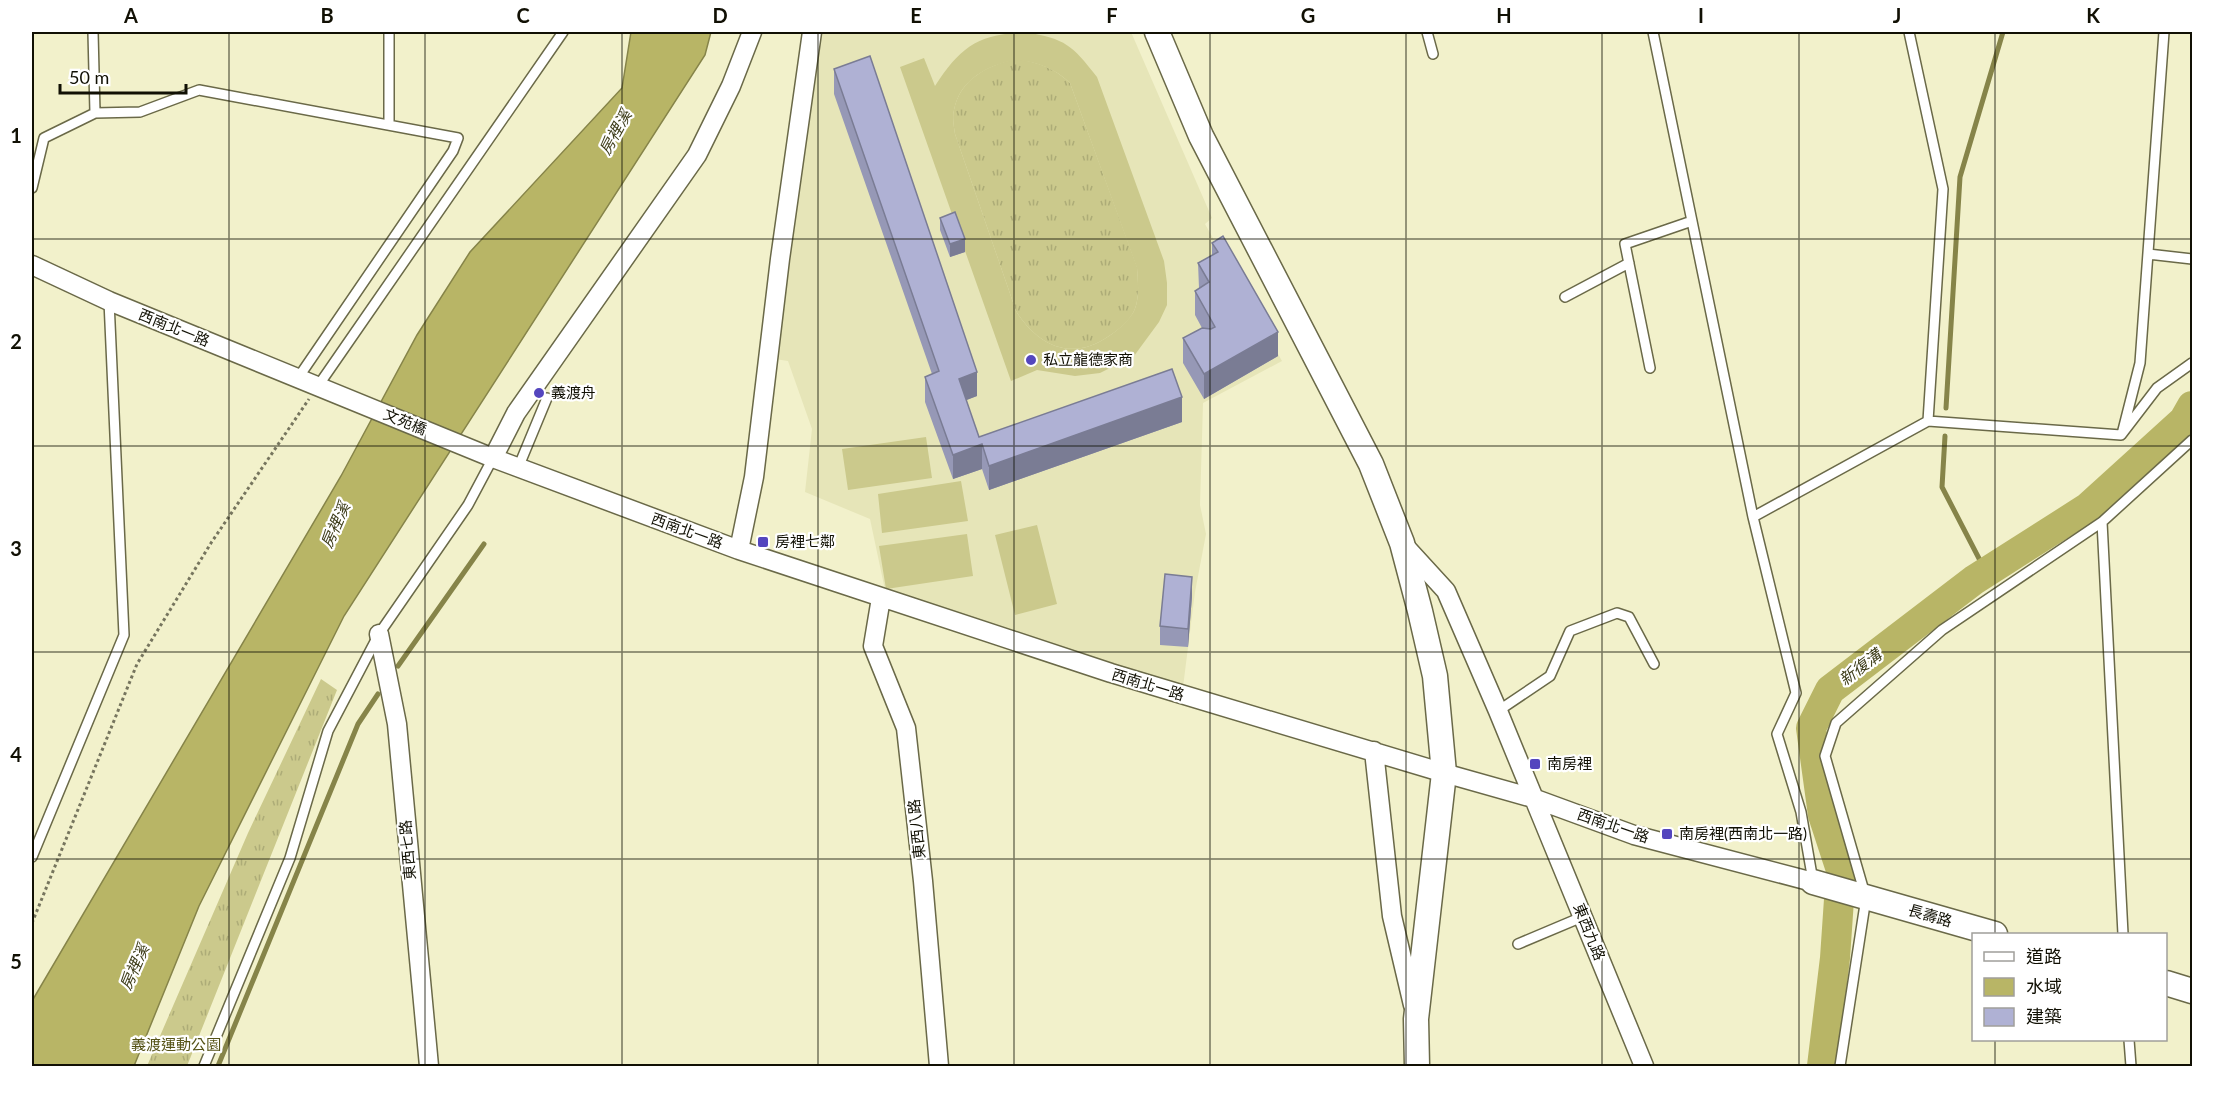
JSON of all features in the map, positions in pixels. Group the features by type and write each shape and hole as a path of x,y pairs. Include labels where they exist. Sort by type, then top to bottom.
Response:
{"main road":[{"path":"1157,32 1201,136 1371,464 1402,543 1435,676 1444,773 1416,1018 1417,1066"},
{"name":"長壽路","path":"1813,882 1991,933"},
{"path":"2167,983 2193,991"}],"street":[{"path":"493,458 516,413 698,155 731,86 752,32"},
{"path":"739,550 754,477 780,259 812,32"},
{"name":"西南北一路","path":"32,265 109,301 318,386"},
{"name":"文苑橋","path":"318,386 493,458"},
{"name":"西南北一路","path":"493,458 739,550 1111,673 1533,798 1634,835 1813,882"},
{"name":"東西九路","path":"1402,543 1446,591 1498,711 1644,1066"},
{"name":"東西八路","path":"881,598 873,645 906,728 923,881 939,1066"},
{"name":"東西七路","path":"379,634 397,724 429,1066"},
{"path":"1374,751 1392,916 1416,1018"}],"lane":[{"path":"93,32 95,113"},
{"path":"389,32 389,125"},
{"path":"318,386 563,32"},
{"path":"1427,32 1433,54"},
{"path":"1653,32 1753,517 1796,693 1777,734 1801,812 1813,882"},
{"path":"1909,32 1943,189 1928,421"},
{"path":"2121,435 2140,363 2164,32"},
{"path":"32,188 44,138 95,113 140,112 199,90 458,138 453,151 298,378"},
{"path":"1650,368 1625,244 1692,221"},
{"path":"2148,254 2193,259"},
{"path":"1565,297 1629,263"},
{"path":"32,857 124,634 109,301"},
{"path":"2121,435 2157,388 2193,363"},
{"path":"518,468 547,398"},
{"path":"1753,517 1928,421 2121,435"},
{"path":"1840,1066 1866,898 1825,756 1836,723 1942,630 2102,522 2193,440"},
{"path":"204,1066 290,858 328,731 379,634 468,504 493,458"},
{"path":"2102,522 2123,933"},
{"path":"1498,711 1550,676 1570,631 1617,613 1629,617 1654,664"},
{"path":"1518,944 1582,916"},
{"path":"2129,1041 2130,1066"}],"path":[{"path":"32,923 137,664 211,543 318,386"}],"shaded area":[{"name":"私立龍德家商","path":"820,32 1131,32 1212,218 1205,224 1282,361 1203,403 1200,505 1206,534 1195,592 1183,687 885,590 870,519 805,492 812,429 788,361 775,359"}],"green space":[{"path":"1025,32 1050,37 1067,45 1081,57 1097,77 1164,261 1167,305 1159,322 1134,356 1100,373 1075,376 1037,370 1011,381 900,67 924,58 935,86 962,52 982,40 1009,33","holes":["1016,60 1052,70 1070,83 1137,268 1138,297 1133,313 1109,336 1082,348 1069,349 1045,341 1025,323 1016,311 955,134 954,110 957,99 969,82 995,66"]},
{"path":"1016,59 1045,66 1070,83 1137,267 1138,297 1131,316 1109,336 1082,348 1069,349 1045,341 1025,323 1016,311 955,134 953,113 962,90 977,75 995,65"},
{"path":"926,437 932,478 848,490 842,449"},
{"path":"961,481 968,521 882,533 878,494"},
{"path":"1037,525 1057,604 1015,615 995,535"},
{"path":"967,534 973,576 886,589 879,546"},
{"name":"義渡運動公園","path":"321,679 337,690 187,1066 147,1066 248,833"}],"water":[{"name":"房裡溪","path":"631,32 711,32 705,55 344,616 199,906 134,1066 32,1066 32,1001 341,476 417,335 470,252 622,88"}],"building":[{"path":"870,56 977,372 959,379 979,437 1172,369 1182,397 989,466 982,444 953,455 925,377 939,371 834,69"},
{"path":"955,212 965,239 950,244 940,218"},
{"path":"1223,236 1278,332 1204,374 1183,338 1202,328 1215,327 1195,291 1209,282 1198,263 1218,252 1212,243"},
{"path":"1165,574 1192,577 1188,629 1160,626"}],"waterway":[{"path":"1946,408 1960,177 2003,32"},
{"name":"新復溝","path":"1822,1066 1835,958 1841,870 1823,815 1811,728 1830,690 1974,580 2087,508 2184,420 2192,406"},
{"path":"1945,436 1942,487 1986,572"},
{"path":"398,666 484,544"},
{"path":"218,1066 358,724 378,694"}],"place":[{"name":"私立龍德家商","path":"1031,360"},
{"name":"義渡舟","path":"539,393"},
{"name":"房裡七鄰","path":"763,542"},
{"name":"南房裡","path":"1535,764"},
{"name":"南房裡(西南北一路)","path":"1667,834"}]}
